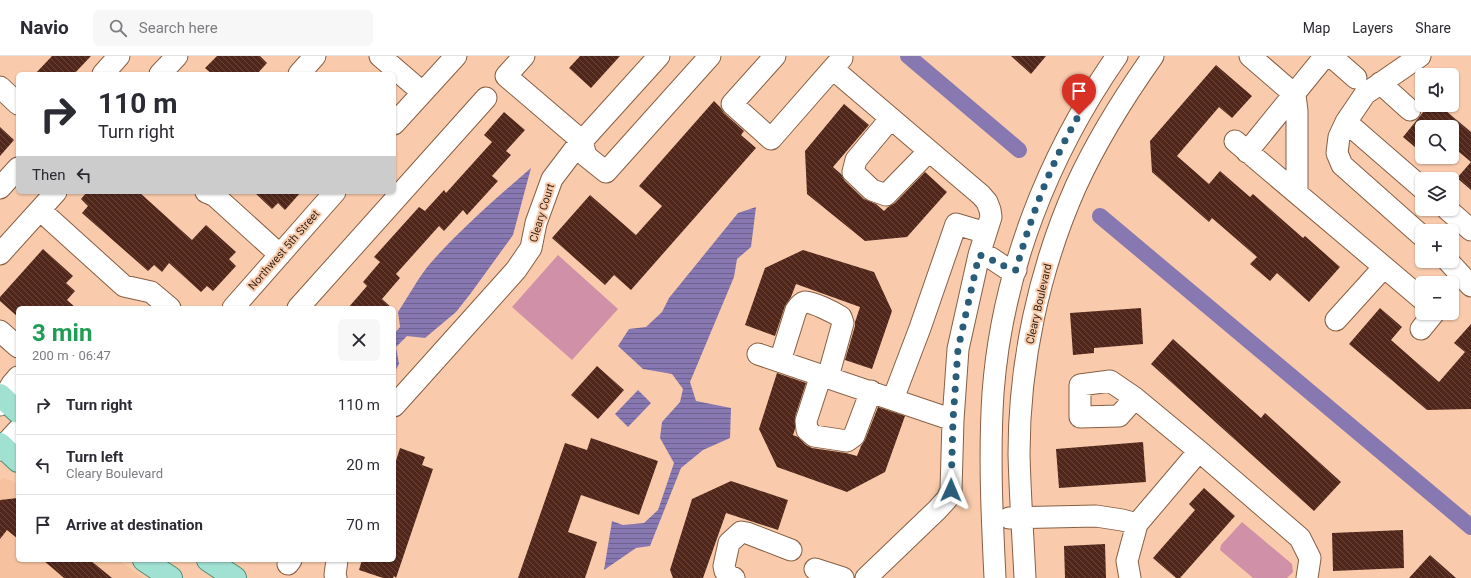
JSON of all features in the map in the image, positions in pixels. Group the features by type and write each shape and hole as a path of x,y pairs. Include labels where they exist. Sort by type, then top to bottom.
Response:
{"main road":[{"path":"147,562 171,578"},
{"path":"211,562 236,578"}],"street":[{"path":"105,72 119,56"},
{"path":"162,72 177,56"},
{"path":"301,72 315,56"},
{"path":"380,56 422,92"},
{"path":"396,122 456,56"},
{"path":"524,56 506,76 582,141 586,156 606,172 710,56"},
{"name":"Cleary Court","path":"396,404 516,270 531,248 536,223 552,180 582,141 659,56"},
{"path":"775,56 732,104 771,139 837,62 891,118 987,202 990,210 991,217 979,255 958,349 953,420 951,490 947,499 866,578"},
{"path":"995,578 990,476 993,393 1000,338 1016,270 1028,230 1048,178 1072,127 1100,80 1117,56"},
{"name":"Cleary Boulevard","path":"1025,578 1020,453 1022,400 1028,347 1040,291 1056,236 1076,186 1101,137 1129,90 1153,56"},
{"path":"1250,56 1295,95 1297,111 1297,193"},
{"path":"1325,56 1295,95 1241,146 1415,293"},
{"path":"1331,56 1356,78"},
{"path":"1411,58 1380,84 1365,94 1346,122 1339,137 1337,153 1342,165 1415,230"},
{"path":"1380,84 1410,110"},
{"path":"0,87 16,102"},
{"path":"300,306 486,98"},
{"path":"891,118 856,160 852,172 872,190 886,196 929,150"},
{"path":"1346,122 1415,182"},
{"path":"0,188 16,170"},
{"path":"0,254 54,194"},
{"path":"210,194 215,196 280,255"},
{"name":"Northwest 5th Street","path":"235,306 333,194"},
{"path":"40,210 124,286 152,292 168,306"},
{"path":"1455,216 1471,230"},
{"path":"893,399 920,328 956,224 986,233"},
{"path":"979,255 991,258 1006,268 1016,270"},
{"path":"1336,320 1384,266"},
{"path":"1452,268 1462,286"},
{"path":"780,361 796,310 801,304 806,302 830,310 841,317 843,324 825,376 806,421 807,430 814,436 847,441 854,436 871,391"},
{"path":"1420,329 1428,320"},
{"path":"0,331 16,345"},
{"path":"758,354 953,420"},
{"path":"6,403 12,384 16,379"},
{"path":"1135,398 1300,538 1310,558 1307,578"},
{"path":"5,450 16,433"},
{"path":"1130,578 1127,560 1137,524 1199,451"},
{"path":"992,519 1096,516 1137,524"},
{"path":"734,578 729,576 725,571 724,566 729,543 741,532 791,550"},
{"path":"336,578 337,562"},
{"path":"815,570 843,578"}],"shaded area":[{"path":"531,168 513,235 471,293 456,312 425,338 407,336 396,347 396,332 400,327 398,312 420,277 440,253 491,203"},
{"path":"756,207 751,247 737,259 734,277 690,382 696,401 731,408 730,438 703,450 681,468 650,546 636,548 604,570 612,521 623,525 644,523 658,510 674,463 660,438 662,422 680,402 683,389 672,374 643,369 618,346 629,329 646,327 662,312 669,298 738,213"},
{"path":"558,255 618,309 572,360 512,307"},
{"path":"396,347 399,364 396,369"},
{"path":"638,390 651,403 628,427 615,414"},
{"path":"3,478 16,483 16,562 122,562 143,578 0,578 0,481"},
{"path":"1242,522 1292,564 1293,572 1287,578 1253,578 1220,550 1221,545"}],"building":[{"path":"52,56 91,56 76,72 37,72"},
{"path":"217,56 260,56 267,63 259,72 210,72 205,68"},
{"path":"580,56 620,56 591,88 569,68"},
{"path":"1011,56 1046,56 1031,74"},
{"path":"1216,65 1252,96 1232,118 1219,107 1177,156 1209,184 1220,171 1250,197 1253,194 1303,238 1305,236 1340,267 1309,302 1277,273 1270,281 1250,264 1257,257 1212,218 1209,222 1152,172 1150,141"},
{"path":"714,101 724,113 744,131 741,135 756,148 631,290 614,275 605,285 552,238 590,195 636,235 662,206 639,186"},
{"path":"844,104 869,125 833,167 864,199 876,204 884,211 895,203 925,172 947,192 907,237 865,241 807,194 805,151"},
{"path":"504,112 525,130 506,151 511,155 492,176 498,181 467,215 463,210 444,231 439,226 396,274 400,278 382,299 390,306 350,306 367,286 363,282 380,262 374,257 419,207 425,211 444,190 446,193 492,142 484,135"},
{"path":"1423,112 1447,112 1457,120 1417,120"},
{"path":"1415,122 1415,147 1403,137"},
{"path":"1459,122 1471,132 1471,162 1459,152"},
{"path":"0,127 14,140 0,156"},
{"path":"1471,162 1471,190 1459,180 1459,176"},
{"path":"85,194 141,194 192,240 206,225 236,252 229,259 236,266 213,291 207,286 201,292 169,263 162,272 154,265 148,271 82,213 88,206 81,199"},
{"path":"256,194 299,194 285,210 278,203 272,209"},
{"path":"43,249 73,276 66,283 75,291 67,300 74,306 16,306 16,315 0,301 0,297"},
{"path":"803,250 874,272 892,311 872,369 845,360 860,307 796,284 791,297 785,306 775,336 745,325 765,268"},
{"path":"1141,308 1143,344 1094,348 1094,353 1073,355 1070,313"},
{"path":"1380,308 1402,327 1391,340 1439,382 1465,352 1454,343 1471,324 1471,409 1427,410 1349,344"},
{"path":"1173,339 1261,418 1265,413 1341,482 1314,511 1151,364"},
{"path":"597,366 624,390 598,419 571,395"},
{"path":"777,373 806,383 795,417 795,429 793,435 812,448 857,456 878,407 905,416 885,472 847,492 777,467 759,429"},
{"path":"591,438 658,461 639,515 581,495 568,532 597,542 585,578 518,578 565,443 587,450"},
{"path":"1143,442 1146,482 1059,488 1056,449"},
{"path":"400,448 425,457 422,465 433,469 396,578 394,576 393,578 383,578 359,570 361,562 396,562 396,461"},
{"path":"731,481 788,500 778,530 726,513 703,578 673,578 670,570 692,499"},
{"path":"1204,488 1235,516 1180,578 1176,578 1153,558 1195,510 1189,504"},
{"path":"16,498 16,537 7,530 0,539 0,500"},
{"path":"1403,530 1404,568 1333,571 1332,533"},
{"path":"1105,544 1106,578 1065,578 1064,546"},
{"path":"1430,555 1456,578 1409,578"},
{"path":"45,562 92,562 112,578 64,578"}],"waterway":[{"path":"908,56 1019,150"},
{"path":"1100,216 1471,527"}],"route":[{"path":"951,490 953,420 958,349 979,255 991,258 1006,268 1016,270 1028,230 1048,178 1079,115"}]}
